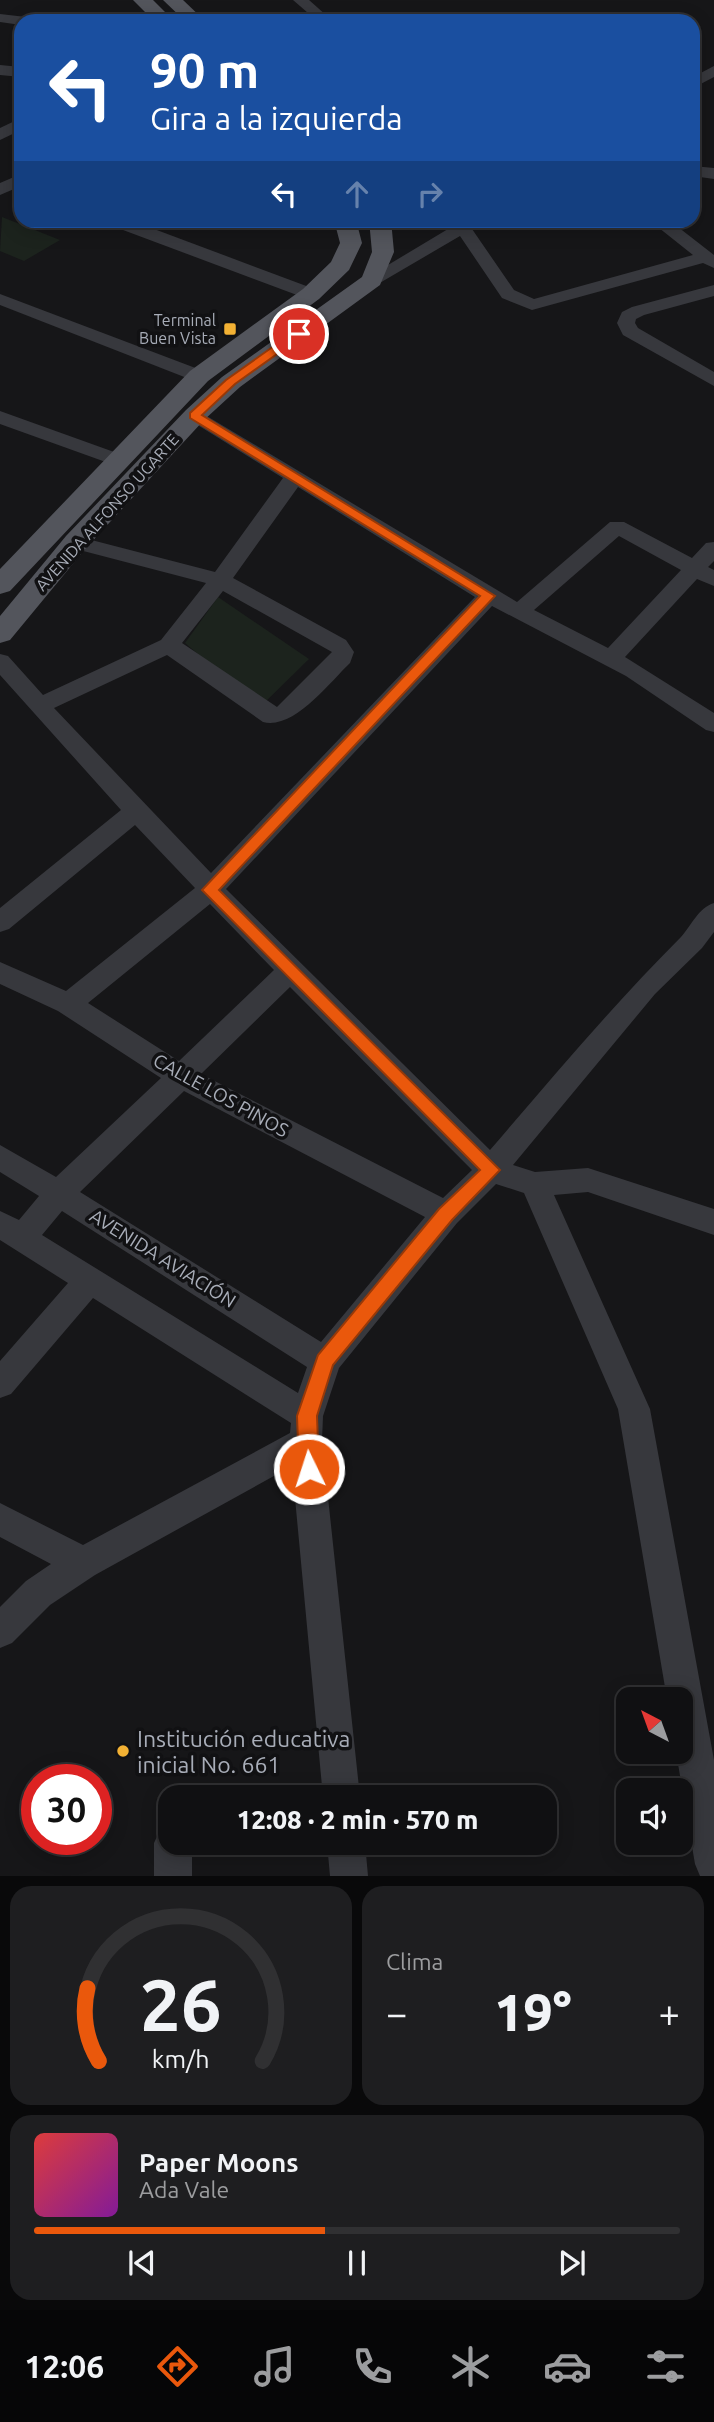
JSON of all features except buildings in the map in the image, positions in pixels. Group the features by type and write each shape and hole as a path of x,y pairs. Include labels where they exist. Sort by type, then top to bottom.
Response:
{"main road":[{"path":"142,0 157,14"},
{"path":"172,0 188,14"},
{"name":"AVENIDA ALFONSO UGARTE","path":"0,584 121,461 160,414 199,376 311,294 341,265 351,243 347,228"},
{"path":"372,280 383,252 381,228"},
{"name":"AVENIDA ALFONSO UGARTE","path":"0,634 76,542 195,415 230,382 372,280"}],"street":[{"path":"300,0 318,14"},
{"path":"134,228 311,294"},
{"path":"372,280 462,228"},
{"path":"471,228 508,294 531,305 710,260"},
{"path":"668,228 710,260"},
{"path":"648,275 677,301"},
{"path":"714,290 638,311 628,316 625,323 630,331 714,380"},
{"path":"0,299 199,376"},
{"path":"195,415 489,596 611,658 714,724"},
{"path":"0,417 121,461"},
{"path":"39,706 169,645 294,478"},
{"path":"518,612 617,526 705,573"},
{"path":"76,542 220,580 338,645 344,652 342,658 285,712 271,716 169,645"},
{"path":"611,658 705,573 714,548"},
{"path":"68,1004 210,890 489,596"},
{"path":"0,661 135,812 210,890 491,1170 535,1184 588,1180 714,1222"},
{"path":"0,922 135,812"},
{"path":"341,1785 307,1429 325,1361 446,1214 491,1170 646,987 703,945 714,913"},
{"path":"291,970 60,1192 11,1231 307,1429"},
{"name":"CALLE LOS PINOS","path":"0,972 68,1004 179,1075 446,1214"},
{"name":"AVENIDA AVIACIÓN","path":"0,1157 60,1192 325,1361"},
{"path":"535,1184 634,1409 714,1864"},
{"path":"0,1384 89,1281"},
{"path":"0,1631 38,1593 83,1563 307,1429"},
{"path":"0,1519 83,1563"},
{"path":"173,1855 173,1876"},
{"path":"347,1855 349,1876"}],"shaded area":[{"path":"2,217 14,222 14,228 30,228 60,240 24,261 0,251"},
{"path":"218,597 309,659 260,707 185,643"}],"place":[{"name":"Terminal Buen Vista","path":"230,329"},
{"name":"Institución educativa inicial No. 661","path":"123,1751"}],"route":[{"path":"299,334 230,382 195,415 489,596 210,890 491,1170 446,1214 325,1361 307,1416 309,1469"}]}
